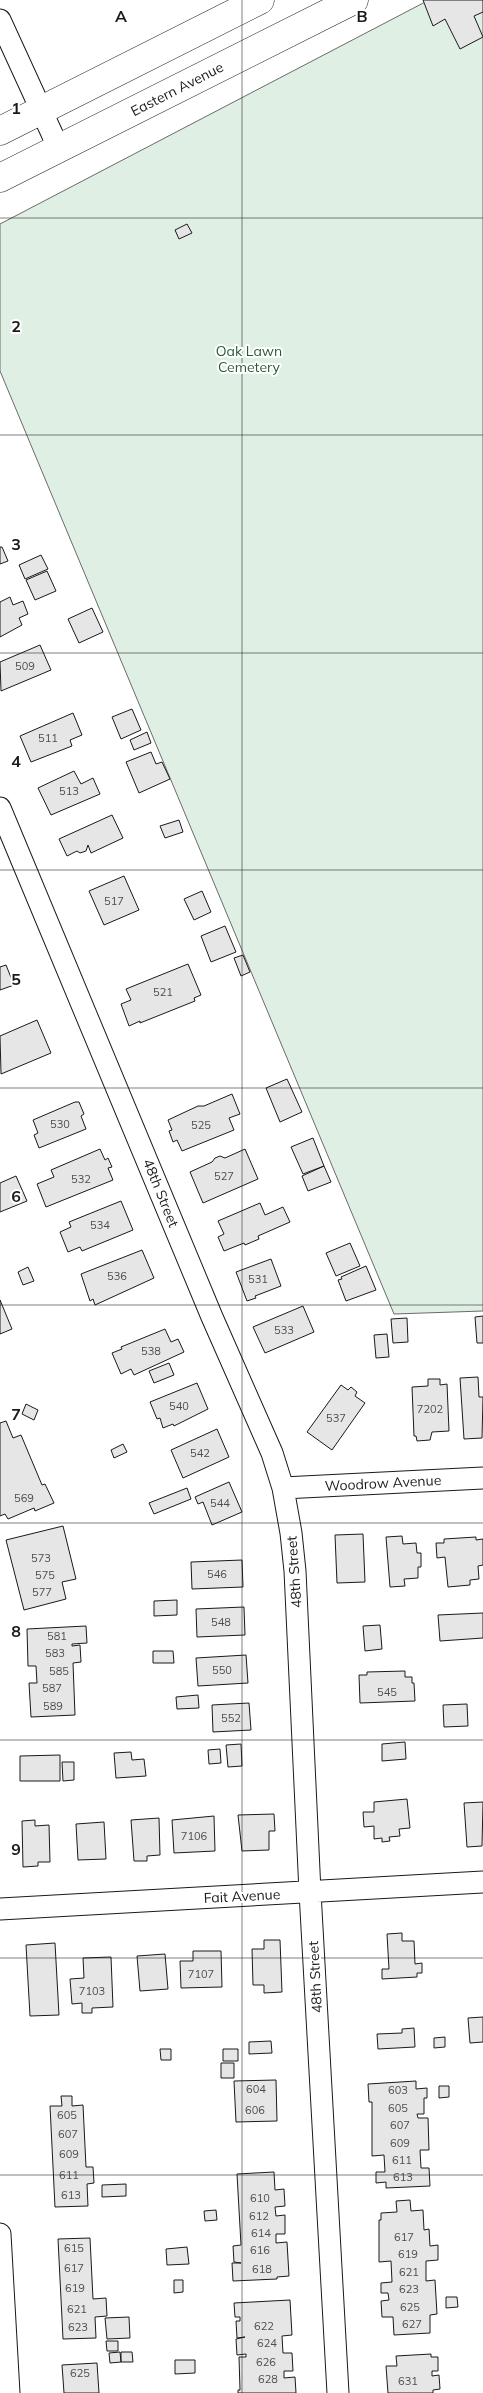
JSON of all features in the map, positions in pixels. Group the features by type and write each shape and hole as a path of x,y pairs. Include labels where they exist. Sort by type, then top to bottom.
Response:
{"main road":[{"path":"0,131 260,0"},
{"name":"Eastern Avenue","path":"0,178 354,0"}],"street":[{"path":"0,20 59,148"},
{"name":"48th Street","path":"0,808 212,1317 272,1453 283,1488 295,1571 310,1892 338,2393"},
{"name":"Woodrow Avenue","path":"283,1488 483,1478"},
{"name":"Fait Avenue","path":"0,1909 483,1882"},
{"path":"0,2234 9,2393"}],"green space":[{"name":"Oak Lawn Cemetery","path":"429,0 483,0 483,1311 394,1314 0,371 0,224"}],"building":[{"path":"423,0 483,0 483,12 474,16 483,37 460,49 445,19 433,26"},
{"path":"187,224 192,233 179,239 175,230"},
{"path":"0,547 2,547 8,561 0,564"},
{"path":"41,555 48,569 25,579 19,565"},
{"path":"47,571 56,591 35,600 26,580"},
{"path":"10,597 13,605 23,601 28,614 19,618 22,625 0,637 0,602"},
{"path":"92,608 103,632 79,643 68,619"},
{"path":"40,645 51,670 1,691 0,662"},
{"path":"132,709 141,730 121,739 112,717"},
{"path":"73,713 82,735 70,740 72,746 31,762 20,736"},
{"path":"147,732 151,743 134,750 130,740"},
{"path":"151,752 156,764 162,762 170,779 139,793 126,762"},
{"path":"74,771 81,784 93,778 100,794 51,815 38,788"},
{"path":"112,815 123,838 91,853 88,845 86,851 80,853 77,851 67,856 59,839"},
{"path":"179,820 183,832 165,838 160,826"},
{"path":"124,876 139,910 104,925 89,891"},
{"path":"202,891 211,912 194,920 184,899"},
{"path":"225,926 236,952 211,962 201,936"},
{"path":"243,955 250,972 241,976 234,958"},
{"path":"188,964 201,995 194,998 195,1001 129,1026 121,1004 131,1000 126,989"},
{"path":"6,965 14,985 0,990 0,967"},
{"path":"37,1020 51,1053 1,1074 0,1036"},
{"path":"287,1079 302,1112 280,1122 266,1088"},
{"path":"232,1094 240,1114 229,1118 234,1130 182,1151 177,1140 173,1142 169,1131 172,1130 168,1120 198,1106 204,1106"},
{"path":"79,1102 84,1114 81,1116 86,1129 39,1148 34,1135 38,1133 33,1120"},
{"path":"313,1138 324,1166 303,1174 291,1147"},
{"path":"100,1149 105,1160 108,1158 112,1167 108,1168 113,1180 46,1207 37,1184 54,1177 51,1170"},
{"path":"245,1149 258,1179 203,1203 190,1172 212,1162 215,1158 220,1156 225,1158"},
{"path":"324,1166 331,1182 308,1191 302,1176"},
{"path":"16,1176 27,1201 0,1212 0,1183"},
{"path":"121,1201 133,1230 82,1251 80,1247 68,1252 60,1232 71,1227 69,1222"},
{"path":"260,1203 265,1215 283,1207 290,1222 258,1236 259,1239 224,1251 218,1237 224,1234 218,1221"},
{"path":"350,1243 360,1266 336,1276 326,1253"},
{"path":"142,1250 154,1278 95,1305 93,1299 90,1301 81,1274"},
{"path":"271,1259 281,1286 247,1301 236,1272"},
{"path":"366,1266 376,1290 346,1301 338,1280"},
{"path":"28,1267 34,1281 23,1285 18,1272"},
{"path":"0,1300 12,1329 0,1334"},
{"path":"303,1306 314,1332 265,1353 253,1327"},
{"path":"483,1316 483,1343 477,1343 475,1317"},
{"path":"407,1318 408,1342 393,1343 391,1319"},
{"path":"165,1329 171,1342 178,1339 184,1352 134,1375 131,1369 121,1374 112,1353 122,1349 121,1347"},
{"path":"387,1334 389,1357 376,1358 374,1335"},
{"path":"169,1363 174,1375 154,1383 149,1371"},
{"path":"478,1377 479,1397 483,1397 482,1438 464,1439 460,1378"},
{"path":"428,1379 440,1379 440,1385 447,1384 449,1431 432,1432 430,1440 417,1441 416,1436 414,1436 412,1387 428,1386"},
{"path":"197,1383 208,1409 174,1426 173,1424 163,1428 160,1418 157,1419 150,1402"},
{"path":"341,1385 348,1390 351,1387 357,1392 355,1396 365,1403 332,1450 307,1432"},
{"path":"26,1404 38,1410 34,1420 22,1414"},
{"path":"6,1421 13,1438 21,1435 42,1485 45,1484 54,1503 35,1511 34,1508 8,1519 5,1514 0,1516 0,1423"},
{"path":"217,1429 229,1457 183,1478 171,1450"},
{"path":"123,1444 127,1452 114,1458 111,1450"},
{"path":"229,1482 242,1512 212,1525 203,1502 198,1504 195,1497"},
{"path":"187,1488 191,1499 154,1514 149,1503"},
{"path":"63,1526 76,1579 62,1582 66,1599 24,1610 6,1540"},
{"path":"363,1534 365,1582 337,1583 335,1535"},
{"path":"402,1536 403,1544 416,1543 417,1553 421,1553 421,1567 418,1567 418,1578 404,1579 405,1586 390,1587 386,1537"},
{"path":"476,1537 476,1540 483,1539 483,1565 478,1566 479,1579 470,1580 470,1585 448,1587 445,1557 437,1558 436,1543 444,1543 444,1539"},
{"path":"242,1560 243,1587 192,1589 191,1562"},
{"path":"177,1600 177,1615 154,1616 154,1601"},
{"path":"244,1607 245,1635 197,1637 196,1609"},
{"path":"483,1613 483,1638 440,1641 438,1615"},
{"path":"380,1625 382,1649 365,1651 363,1626"},
{"path":"86,1626 87,1643 72,1644 72,1646 80,1645 81,1662 73,1663 75,1715 31,1717 29,1683 37,1683 36,1666 28,1666 27,1629"},
{"path":"153,1651 173,1651 174,1663 153,1663"},
{"path":"246,1655 248,1683 198,1686 196,1658"},
{"path":"405,1671 405,1677 412,1677 412,1683 414,1683 415,1701 360,1703 359,1675 367,1675 367,1672"},
{"path":"198,1695 199,1708 177,1709 176,1697"},
{"path":"249,1703 251,1730 213,1732 212,1705"},
{"path":"467,1704 468,1726 444,1727 443,1705"},
{"path":"405,1742 406,1759 382,1761 382,1744"},
{"path":"241,1744 242,1766 228,1767 226,1745"},
{"path":"220,1749 221,1763 209,1764 208,1750"},
{"path":"131,1752 132,1760 144,1759 146,1776 116,1778 114,1753"},
{"path":"60,1755 60,1781 20,1781 20,1756"},
{"path":"62,1762 74,1762 74,1780 63,1781"},
{"path":"407,1799 410,1828 399,1829 400,1836 389,1837 390,1841 382,1842 382,1838 374,1839 374,1826 364,1827 363,1812 374,1812 374,1802"},
{"path":"483,1802 482,1846 467,1847 464,1803"},
{"path":"274,1814 275,1831 269,1831 269,1850 242,1851 238,1815"},
{"path":"214,1816 215,1851 174,1853 172,1820"},
{"path":"159,1818 160,1855 147,1856 147,1861 134,1861 131,1820"},
{"path":"35,1820 35,1826 49,1825 50,1862 38,1862 38,1866 23,1867 22,1821"},
{"path":"104,1822 106,1859 78,1860 76,1824"},
{"path":"402,1933 402,1941 414,1941 415,1964 422,1963 422,1973 417,1973 417,1977 382,1979 382,1969 389,1969 387,1934"},
{"path":"264,1940 280,1940 282,1992 264,1993 264,1985 253,1985 252,1949 264,1949"},
{"path":"55,1943 59,2015 30,2016 26,1945"},
{"path":"193,1951 221,1951 222,1987 181,1988 180,1961 193,1961"},
{"path":"165,1954 168,1989 140,1991 137,1956"},
{"path":"111,1957 113,2007 92,2008 92,2013 82,2013 82,2003 72,2004 70,1979 84,1978 83,1958"},
{"path":"483,2017 483,2042 470,2043 468,2018"},
{"path":"414,2028 415,2047 378,2049 377,2034 402,2033 402,2029"},
{"path":"445,2037 445,2047 434,2048 434,2038"},
{"path":"271,2041 272,2053 249,2054 249,2042"},
{"path":"160,2049 171,2049 171,2060 161,2060"},
{"path":"223,2049 238,2049 238,2061 223,2061"},
{"path":"221,2063 234,2063 234,2078 221,2078"},
{"path":"276,2080 277,2121 236,2122 234,2081"},
{"path":"416,2081 416,2089 427,2088 427,2098 424,2098 424,2114 417,2114 418,2118 428,2118 429,2150 420,2150 421,2168 429,2168 430,2186 386,2188 386,2182 376,2183 376,2172 385,2172 384,2155 372,2156 372,2102 369,2102 368,2084"},
{"path":"439,2086 449,2086 449,2097 439,2098"},
{"path":"61,2096 72,2096 72,2106 83,2105 86,2167 93,2167 94,2183 87,2184 88,2206 55,2207 50,2106 62,2106"},
{"path":"274,2172 275,2190 284,2189 285,2206 275,2207 276,2216 285,2215 285,2234 276,2234 276,2243 287,2242 289,2276 277,2277 277,2279 233,2281 232,2263 241,2263 234,2262 233,2246 241,2245 237,2174"},
{"path":"126,2184 126,2196 102,2197 102,2185"},
{"path":"410,2200 411,2211 423,2210 424,2230 429,2229 430,2246 438,2245 438,2260 426,2261 426,2281 435,2280 437,2314 430,2315 430,2333 394,2335 393,2317 382,2317 381,2301 389,2300 388,2293 381,2293 381,2283 392,2282 391,2261 379,2262 379,2220 381,2220 381,2213 397,2212 396,2201"},
{"path":"216,2210 217,2220 205,2221 204,2211"},
{"path":"90,2238 93,2299 106,2298 107,2316 95,2317 96,2338 63,2339 58,2239"},
{"path":"187,2247 189,2264 167,2265 166,2249"},
{"path":"174,2280 183,2280 183,2292 174,2293"},
{"path":"446,2297 457,2297 458,2307 446,2308"},
{"path":"290,2300 292,2335 282,2336 283,2353 292,2353 293,2371 284,2371 284,2378 295,2377 296,2393 238,2393 238,2390 240,2390 239,2357 246,2357 246,2354 237,2355 236,2339 245,2337 237,2338 236,2321 240,2321 240,2317 235,2317 234,2303"},
{"path":"129,2317 130,2338 107,2339 105,2318"},
{"path":"106,2341 118,2341 118,2351 107,2351"},
{"path":"120,2352 121,2362 110,2363 109,2353"},
{"path":"121,2352 132,2352 133,2362 121,2362"},
{"path":"431,2354 431,2357 438,2357 438,2371 432,2371 432,2376 439,2375 440,2389 433,2390 433,2393 388,2393 386,2366 397,2366 396,2356"},
{"path":"175,2360 195,2360 195,2373 175,2374"},
{"path":"97,2363 99,2393 64,2393 62,2365"}]}
